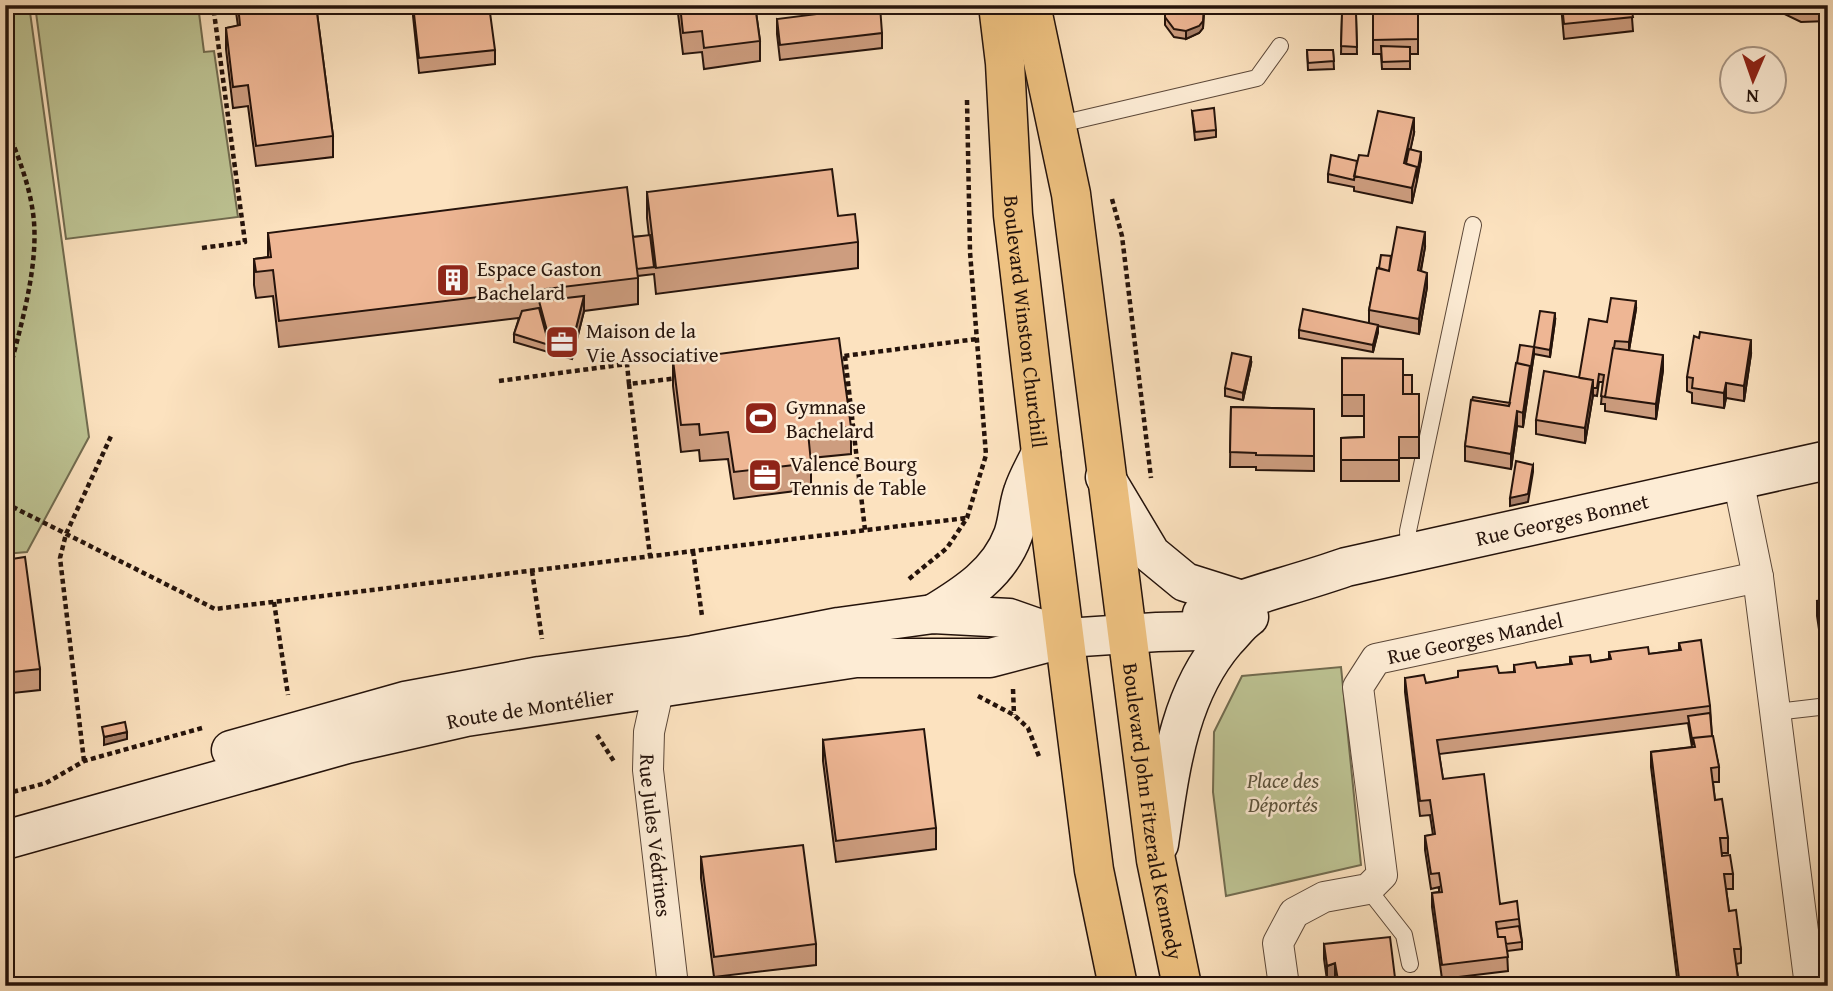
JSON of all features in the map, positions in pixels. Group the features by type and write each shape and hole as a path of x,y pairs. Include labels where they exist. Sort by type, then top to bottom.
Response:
{"main road":[{"name":"Boulevard Winston Churchill","path":"998,5 1005,63 1013,215 1066,638"},
{"path":"1031,5 1071,194 1105,477 1141,633"},
{"name":"Route de Montélier","path":"933,614 968,593 996,564 1013,535 1023,492 1041,453"},
{"name":"Rue Georges Bonnet","path":"1141,633 1240,611 1346,566 1828,460"},
{"path":"1105,477 1151,554 1185,582 1240,611 1199,679 1183,719 1173,754 1156,860"},
{"name":"Route de Montélier","path":"5,813 405,702 540,676 693,655 839,627 933,614 1009,618 1066,638"},
{"name":"Route de Montélier","path":"5,840 347,744 466,716 856,658 990,658 1066,638 1141,633"},
{"name":"Boulevard John Fitzerald Kennedy","path":"1141,633 1156,860 1182,986"},
{"path":"1066,638 1094,870 1118,986"}],"street":[{"path":"1738,479 1758,577 1810,986"},
{"name":"Rue Georges Mandel","path":"1368,889 1382,875 1358,687 1376,659 1758,577"},
{"name":"Rue Jules Védrines","path":"659,687 649,732 650,785 673,986"},
{"path":"1284,986 1278,943 1294,913 1324,897 1368,889"}],"lane":[{"path":"1056,125 1257,78 1280,46"},
{"path":"1409,551 1408,531 1472,225"},
{"path":"1776,712 1828,706"},
{"path":"1368,889 1404,935 1410,964"}],"path":[{"path":"202,248 245,242 213,5"},
{"path":"5,503 215,609 967,517 986,455 970,252 966,86"},
{"path":"5,124 25,173 34,223 33,264 5,388"},
{"path":"832,358 977,339"},
{"path":"845,356 865,530"},
{"path":"499,382 627,364 650,556"},
{"path":"629,384 683,377"},
{"path":"84,761 60,558 66,534 112,434"},
{"path":"532,571 543,649"},
{"path":"274,602 290,704"},
{"path":"1014,715 1028,728"}],"green space":[{"path":"5,5 29,5 89,437 27,552 5,554"},
{"path":"35,5 198,5 204,52 214,51 238,217 66,239"},
{"name":"Place des Déportés","path":"1341,667 1361,865 1226,896 1213,792 1214,732 1242,676"}],"building":[{"path":"238,5 316,5 333,136 256,146 248,85 233,87 226,28 240,25"},
{"path":"413,5 489,5 495,50 419,58"},
{"path":"680,5 755,5 760,41 704,48 702,31 683,33"},
{"path":"1165,5 1204,5 1203,21 1199,26 1186,31 1174,29 1165,17"},
{"path":"1373,5 1418,5 1418,39 1373,40"},
{"path":"1562,5 1631,5 1633,17 1564,24"},
{"path":"1797,5 1828,5 1828,7 1801,8"},
{"path":"880,6 882,33 780,45 777,19"},
{"path":"1342,14 1356,14 1357,47 1341,46"},
{"path":"1381,46 1410,47 1410,61 1382,62"},
{"path":"1307,50 1333,50 1334,61 1308,63"},
{"path":"1214,108 1216,130 1195,132 1192,111"},
{"path":"1378,111 1414,118 1404,163 1417,167 1412,188 1354,176 1359,155 1368,156"},
{"path":"1409,149 1421,152 1417,174 1417,167 1406,164"},
{"path":"1331,155 1357,161 1354,180 1328,174"},
{"path":"832,169 838,216 855,214 858,242 656,268 647,192"},
{"name":"Espace Gaston Bachelard","path":"627,187 638,278 279,321 273,270 256,272 254,259 271,257 268,233"},
{"path":"1397,227 1425,232 1418,270 1427,273 1419,319 1369,310 1377,268 1389,271"},
{"path":"650,235 654,267 637,269 633,237"},
{"path":"1381,255 1391,256 1389,271 1379,268"},
{"path":"584,296 572,344 549,338 539,301"},
{"path":"1611,298 1636,301 1629,342 1615,341 1605,397 1601,396 1604,375 1599,374 1597,388 1593,388 1593,380 1579,378 1589,319 1607,322"},
{"path":"539,308 549,345 514,334 522,311"},
{"path":"1303,309 1378,325 1373,345 1299,330"},
{"path":"1540,311 1555,313 1550,350 1534,347"},
{"path":"1700,332 1751,340 1744,386 1726,383 1724,393 1692,388 1693,378 1687,377 1694,336 1699,338"},
{"name":"Gymnase Bachelard","path":"839,338 851,427 808,432 811,463 734,472 728,432 700,435 699,424 681,425 673,360"},
{"path":"1520,345 1534,347 1530,373 1530,366 1517,363"},
{"path":"1613,348 1663,355 1656,404 1605,397"},
{"path":"1232,353 1251,357 1243,393 1225,388"},
{"path":"1342,358 1403,359 1403,394 1419,394 1419,437 1399,437 1399,460 1341,460 1341,438 1364,437 1364,395 1342,395"},
{"path":"1516,363 1530,366 1523,413 1517,411 1511,454 1465,446 1471,400 1509,406"},
{"path":"1544,371 1593,380 1585,428 1536,420"},
{"path":"1403,375 1412,375 1412,394 1403,394"},
{"path":"1473,397 1510,403 1509,406 1472,400"},
{"path":"1231,407 1314,409 1314,456 1230,452"},
{"path":"1516,461 1533,465 1528,494 1510,498"},
{"path":"25,557 40,669 13,672 9,643 5,644 5,560"},
{"path":"1828,600 1828,648 1824,648 1817,601"},
{"path":"1701,640 1710,706 1437,740 1443,779 1484,774 1500,904 1517,901 1519,919 1496,922 1498,937 1505,937 1508,957 1442,965 1432,893 1442,892 1439,873 1431,874 1425,836 1435,834 1430,800 1420,801 1405,678 1424,675 1426,683 1458,677 1458,671 1497,666 1499,673 1515,672 1514,665 1535,662 1537,668 1572,664 1570,657 1590,655 1591,662 1611,659 1609,652 1648,647 1649,654 1681,650 1679,643"},
{"path":"1710,713 1712,736 1693,738 1693,745 1688,716"},
{"path":"125,722 127,732 104,737 102,727"},
{"path":"924,729 936,828 836,841 823,740"},
{"path":"1713,736 1719,767 1711,768 1715,800 1722,799 1728,838 1720,838 1722,856 1730,855 1733,874 1724,874 1729,911 1736,910 1741,949 1734,949 1739,985 1746,986 1680,986 1651,752 1695,747 1693,738"},
{"path":"803,845 816,944 714,957 701,857"},
{"path":"1519,926 1522,942 1506,944 1505,937 1498,937 1497,929"},
{"path":"1390,937 1396,986 1339,986 1335,963 1327,966 1324,944"}],"place":[{"name":"Espace Gaston Bachelard","path":"453,280"},
{"name":"Maison de la Vie Associative","path":"562,342"},
{"name":"Gymnase Bachelard","path":"761,418"},
{"name":"Valence Bourg Tennis de Table","path":"765,475"}]}
